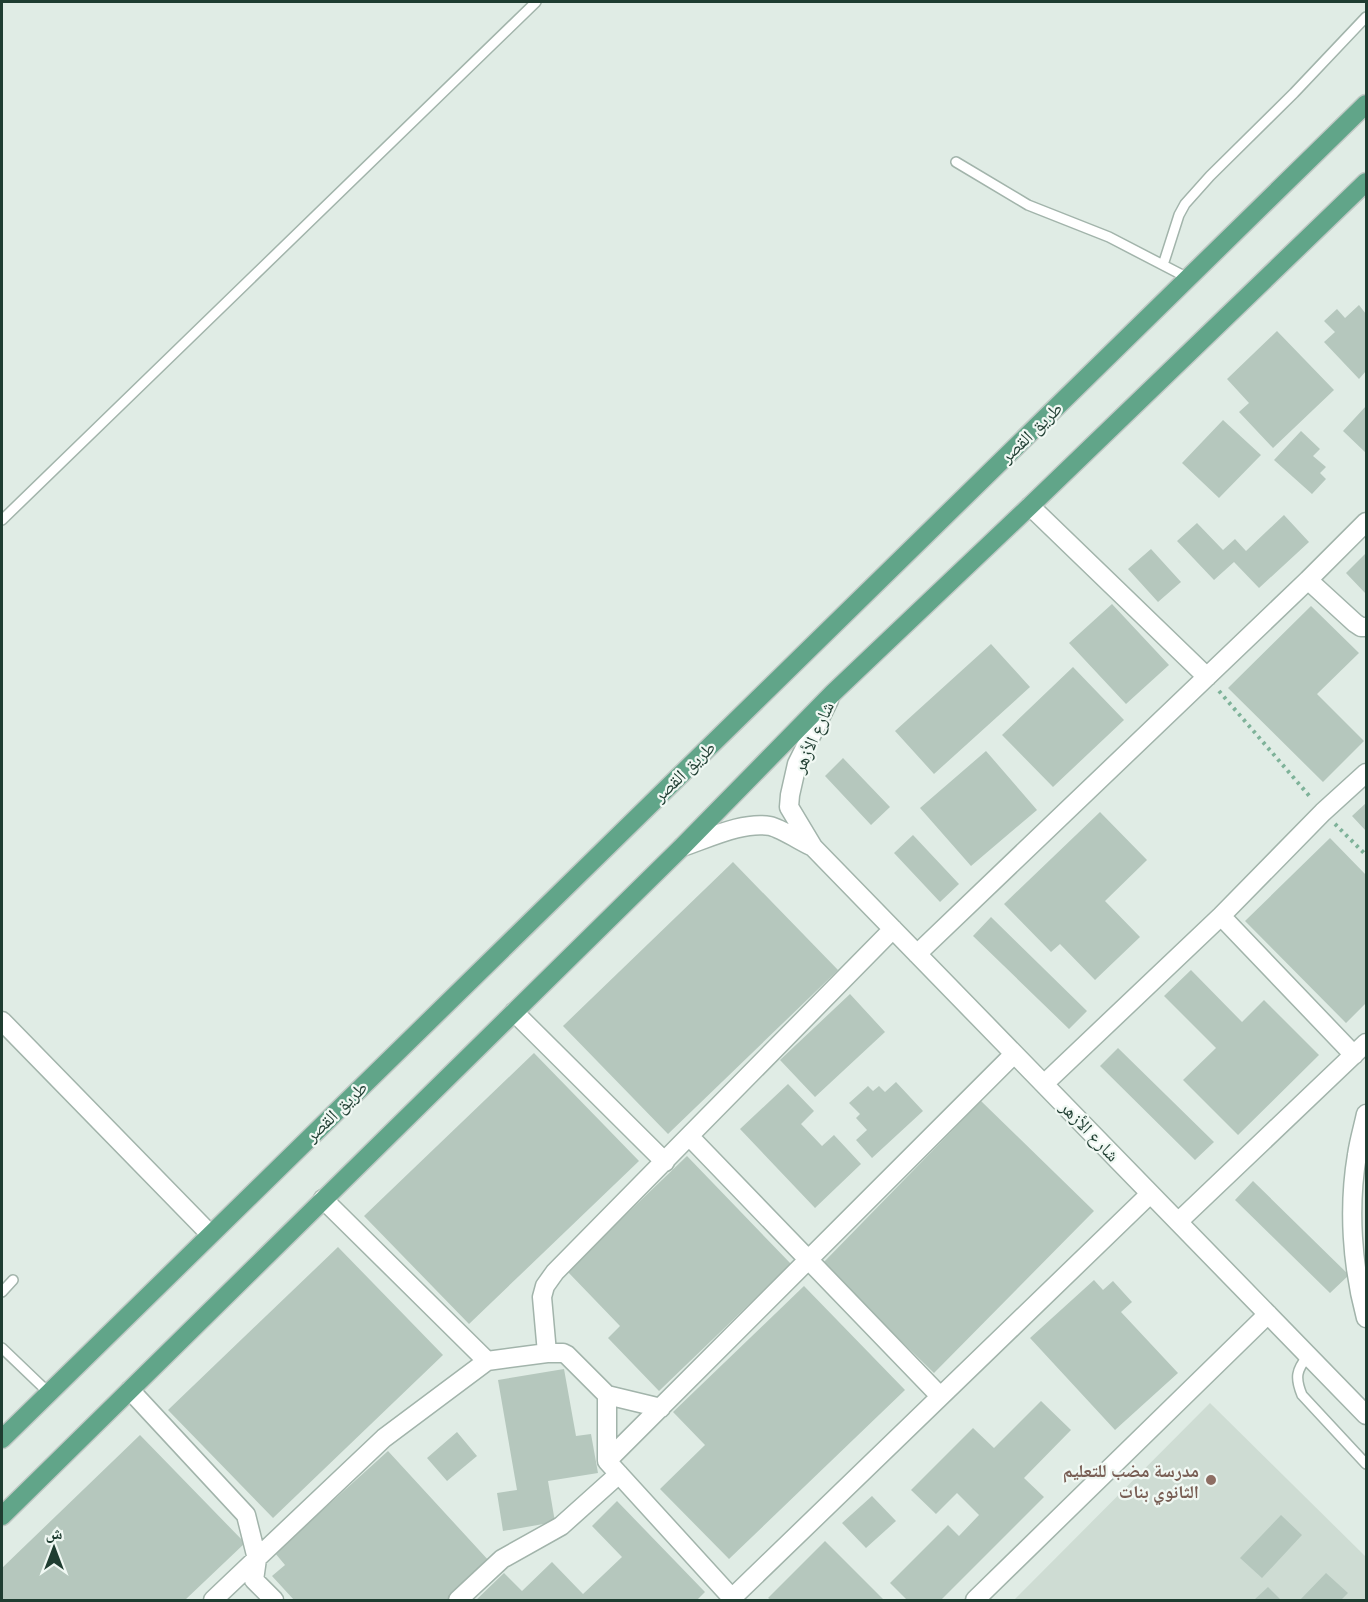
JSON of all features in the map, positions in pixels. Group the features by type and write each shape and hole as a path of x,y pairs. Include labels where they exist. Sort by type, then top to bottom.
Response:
{"main road":[{"name":"طريق القصر","path":"2,1439 1366,104"},
{"path":"2,1516 682,847 833,693 1365,187"}],"street":[{"path":"1030,506 1207,677"},
{"path":"917,954 1366,522"},
{"path":"1308,580 1355,623 1366,627"},
{"name":"شارع الأزهر","path":"833,693 797,764 790,795 789,807 813,847 1366,1415"},
{"path":"1044,1084 1221,916 1323,812 1366,773"},
{"name":"شارع الأزهر","path":"682,847 735,829 770,826 813,847"},
{"path":"1178,1222 1360,1049 1221,916"},
{"path":"547,1353 542,1297 545,1286 555,1272 893,929"},
{"path":"514,1012 664,1162"},
{"path":"2,1021 210,1234"},
{"path":"458,1600 502,1559 561,1526 613,1468 661,1408 1014,1054"},
{"path":"1366,1114 1357,1155 1360,1197 1354,1256 1366,1318"},
{"path":"689,1136 940,1396"},
{"path":"607,1395 613,1468 731,1599 1150,1194"},
{"path":"323,1199 487,1361"},
{"path":"975,1600 1268,1314"},
{"path":"213,1600 384,1438 487,1361 563,1353 607,1395 661,1408"},
{"path":"130,1390 246,1515 257,1559 254,1580 274,1600"}],"lane":[{"path":"2,520 536,2"},
{"path":"1163,265 1179,215 1185,204 1366,17"},
{"path":"956,162 1028,205 1109,237 1188,278"},
{"path":"2,1292 13,1280"},
{"path":"2,1348 49,1393"},
{"path":"1308,1356 1301,1364 1297,1374 1302,1395 1366,1464"}],"path":[{"path":"1207,677 1323,812 1366,855"}],"shaded area":[{"name":"مدرسة مضب للتعليم الثانوي بنات","path":"1210,1403 1366,1557 1366,1600 1014,1600"}],"building":[{"path":"1359,305 1366,314 1366,371 1359,379 1324,342 1335,332 1324,321 1337,309 1345,318"},
{"path":"1277,331 1334,390 1273,448 1239,412 1249,403 1227,379"},
{"path":"1366,406 1366,453 1343,431"},
{"path":"1223,420 1261,455 1219,498 1182,463"},
{"path":"1301,431 1320,449 1313,456 1326,467 1320,473 1326,479 1312,494 1274,460"},
{"path":"1284,515 1309,542 1259,588 1234,562 1214,580 1177,541 1197,523 1223,550 1235,539 1246,551"},
{"path":"1151,549 1181,582 1158,602 1128,569"},
{"path":"1366,553 1366,594 1346,573"},
{"path":"1112,604 1169,665 1126,704 1069,643"},
{"path":"1311,606 1359,653 1317,694 1364,741 1323,782 1228,688"},
{"path":"991,644 1030,687 934,774 895,731"},
{"path":"1073,667 1124,720 1053,787 1002,735"},
{"path":"986,751 1037,810 971,866 920,808"},
{"path":"843,758 890,807 871,825 825,776"},
{"path":"1366,803 1366,831 1352,816"},
{"path":"1100,812 1147,860 1105,901 1140,937 1095,980 1060,944 1051,952 1004,904"},
{"path":"913,835 959,884 940,902 894,853"},
{"path":"1330,838 1366,875 1366,1003 1346,1023 1245,921"},
{"path":"733,862 838,970 668,1134 563,1026"},
{"path":"991,917 1087,1011 1069,1029 973,936"},
{"path":"1191,970 1242,1022 1264,1000 1319,1055 1238,1135 1183,1080 1216,1048 1164,996"},
{"path":"850,994 885,1032 815,1097 780,1060"},
{"path":"1118,1048 1214,1142 1195,1160 1100,1066"},
{"path":"534,1053 639,1161 469,1324 364,1216"},
{"path":"896,1082 923,1111 872,1158 856,1140 867,1130 856,1118 860,1114 849,1103 868,1086 873,1091 879,1086 885,1092"},
{"path":"788,1084 814,1111 801,1124 822,1146 834,1135 861,1164 815,1208 740,1129"},
{"path":"981,1101 1094,1211 934,1373 822,1264"},
{"path":"687,1156 791,1264 659,1391 608,1338 620,1326 567,1271"},
{"path":"1253,1181 1349,1275 1330,1293 1235,1200"},
{"path":"338,1247 443,1355 273,1518 168,1410"},
{"path":"1094,1280 1103,1290 1113,1281 1132,1302 1121,1312 1178,1373 1115,1430 1030,1338"},
{"path":"804,1286 905,1390 729,1559 660,1489 705,1445 673,1412"},
{"path":"564,1369 576,1436 591,1434 598,1473 548,1481 555,1522 503,1531 497,1493 517,1490 498,1380"},
{"path":"1041,1401 1071,1430 1024,1478 1044,1497 941,1600 907,1600 890,1583 948,1525 959,1536 979,1515 957,1493 936,1514 911,1490 973,1428 994,1448"},
{"path":"457,1432 477,1456 447,1481 427,1458"},
{"path":"140,1435 245,1543 185,1600 2,1600 2,1568"},
{"path":"388,1451 490,1562 447,1600 294,1600 272,1576 285,1565 275,1553"},
{"path":"872,1496 896,1521 866,1548 842,1523"},
{"path":"617,1501 705,1592 697,1600 476,1600 504,1573 522,1591 552,1562 583,1594 622,1557 592,1526"},
{"path":"1281,1515 1302,1535 1262,1578 1240,1558"},
{"path":"825,1541 884,1600 771,1600 768,1598"},
{"path":"1326,1573 1348,1593 1341,1600 1300,1600"},
{"path":"1268,1587 1281,1600 1254,1600"}],"place":[{"name":"مدرسة مضب للتعليم الثانوي بنات","path":"1211,1480"}]}
